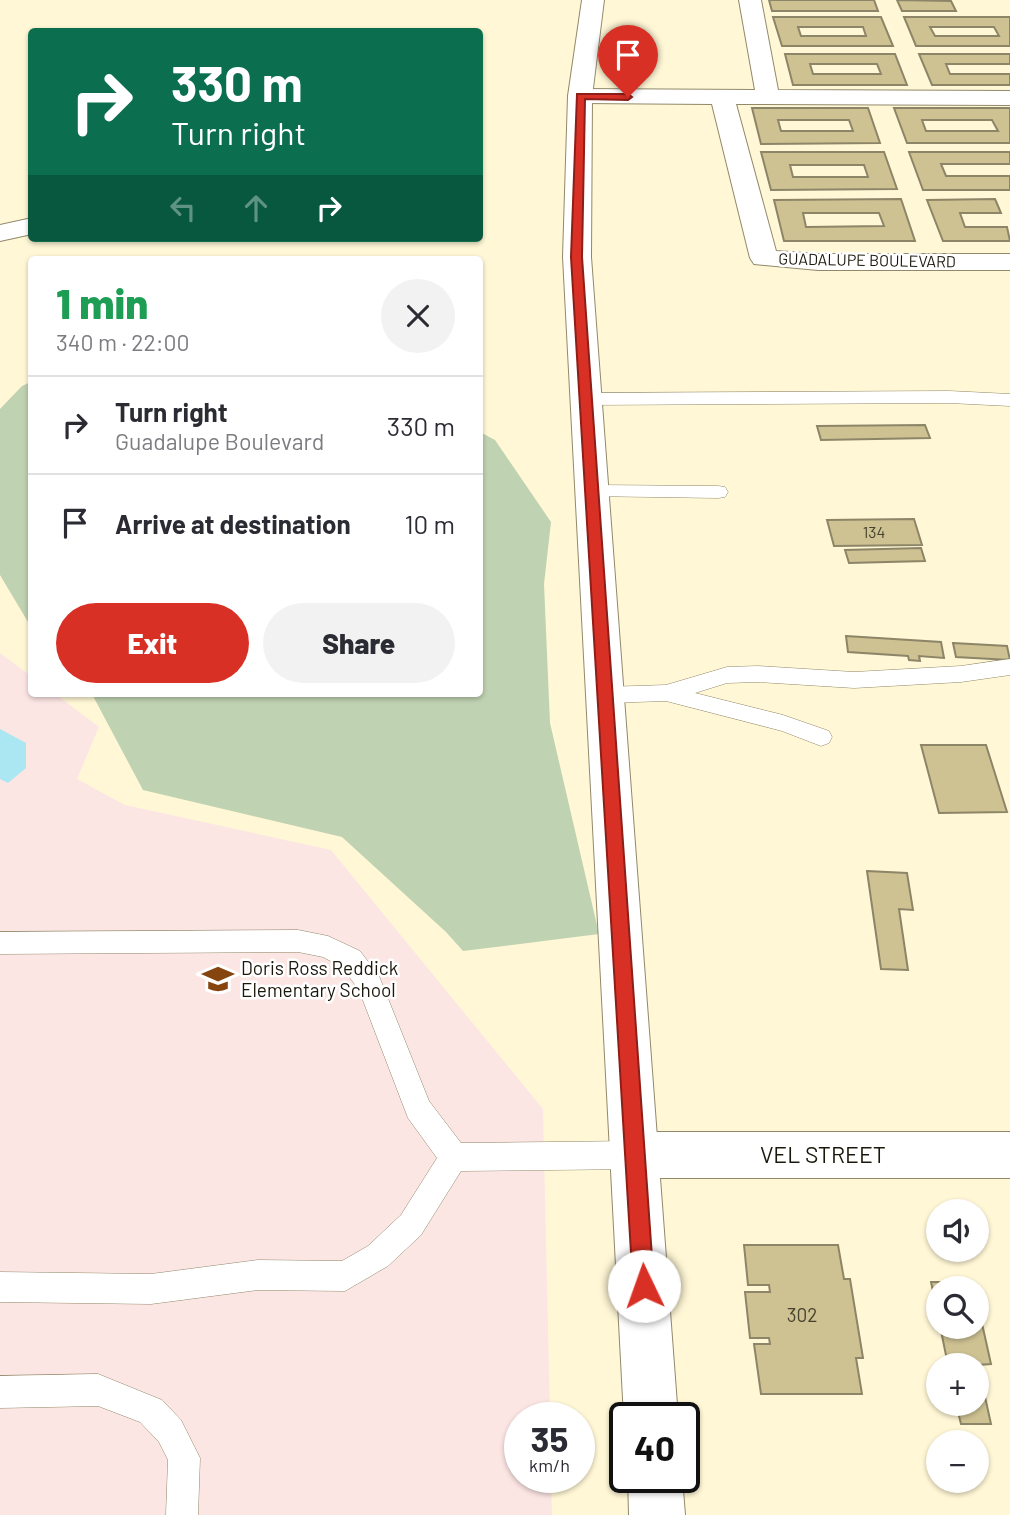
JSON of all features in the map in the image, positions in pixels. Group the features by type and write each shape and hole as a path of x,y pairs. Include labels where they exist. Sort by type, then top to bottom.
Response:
{"street":[{"path":"593,0 580,96 577,257 651,1402"},
{"path":"750,0 768,97"},
{"path":"580,96 1010,98"},
{"name":"GUADALUPE BOULEVARD","path":"722,97 764,258 818,262 1010,262"},
{"path":"0,233 28,227"},
{"name":"VEL STREET","path":"636,1155 1010,1155"},
{"path":"656,1493 657,1515"}],"lane":[{"path":"586,399 949,397 1010,400"},
{"path":"592,491 718,492"},
{"path":"606,695 666,693 727,675 758,674 854,680 961,674 1010,667"},
{"path":"666,693 700,704 793,724 821,737"},
{"path":"0,943 298,941 328,947 351,959 370,984 418,1110 454,1157"},
{"path":"454,1157 636,1155"},
{"path":"0,1287 151,1289 258,1275 345,1276 378,1256 411,1225 454,1157"},
{"path":"0,1392 98,1390 151,1411 170,1431 184,1458 185,1494 182,1515"}],"shaded area":[{"name":"Doris Ross Reddick Elementary School","path":"0,653 28,674 28,697 59,697 99,727 77,779 125,805 331,850 543,1109 550,1402 504,1402 504,1493 551,1493 552,1515 0,1515"}],"green space":[{"path":"28,383 28,622 0,575 0,409"},
{"path":"483,434 495,440 551,522 544,584 550,723 599,934 463,951 446,932 342,837 143,790 94,697 483,697"}],"water":[{"path":"0,729 26,743 26,768 8,783 0,779"}],"building":[{"path":"769,0 874,0 878,11 772,11"},
{"path":"897,0 951,1 956,11 902,11"},
{"path":"773,17 881,17 893,46 782,46","holes":["798,27 863,27 866,36 801,36"]},
{"path":"904,17 1010,17 1010,46 916,46","holes":["930,27 994,27 999,36 935,36"]},
{"path":"785,54 895,54 907,85 793,85","holes":["810,64 877,64 881,74 813,74"]},
{"path":"919,54 1010,54 1010,64 946,64 950,74 1010,74 1010,85 932,85"},
{"path":"752,108 868,108 880,143 761,144","holes":["778,120 849,120 853,131 781,131"]},
{"path":"894,108 1010,108 1010,143 907,143","holes":["922,120 992,120 998,131 926,131"]},
{"path":"761,152 884,152 897,189 771,190","holes":["790,165 864,165 868,177 793,177"]},
{"path":"909,152 1010,152 1010,164 941,164 946,176 1010,176 1010,190 923,190"},
{"path":"901,199 915,241 784,241 774,200","holes":["803,213 879,213 884,226 806,227"]},
{"path":"995,199 1001,213 960,213 965,227 1007,227 1010,241 943,241 927,200"},
{"path":"925,425 930,438 821,440 817,426"},
{"path":"914,519 922,545 834,546 827,520"},
{"path":"921,548 925,561 849,563 845,550"},
{"path":"846,636 941,642 944,658 919,656 920,661 909,660 908,656 848,652"},
{"path":"953,643 1007,646 1010,660 956,657"},
{"path":"921,745 986,745 1007,812 939,813"},
{"path":"867,871 907,873 913,910 899,909 908,970 881,969"},
{"path":"744,1245 838,1245 844,1279 850,1279 863,1358 856,1358 862,1394 761,1394 754,1344 770,1344 769,1338 750,1338 745,1292 770,1292 769,1285 748,1285"},
{"path":"943,1339 985,1339 989,1353 946,1353"},
{"path":"989,1415 991,1424 961,1424 959,1416"}],"place":[{"name":"Doris Ross Reddick Elementary School","path":"218,979"}],"route":[{"path":"628,97 580,96 577,257 644,1286"}]}
